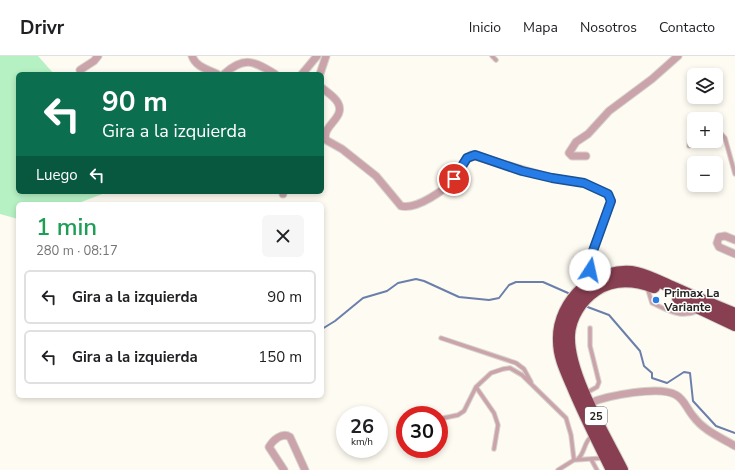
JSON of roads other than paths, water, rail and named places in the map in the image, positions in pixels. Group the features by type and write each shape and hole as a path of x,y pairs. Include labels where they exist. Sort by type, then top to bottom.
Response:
{"highway":[{"name":"25","path":"612,470 561,359 559,341 562,320 568,306 579,292 595,280 612,274 637,273 735,314"},
{"name":"25","path":"622,470 587,398 573,360 569,343 570,331 573,318 581,304 600,288 624,281 646,284 735,325"}],"street":[{"path":"80,70 94,61 98,56"},
{"path":"192,56 194,63 212,72"},
{"path":"304,72 317,56"},
{"path":"321,72 326,56"},
{"path":"586,156 572,156 569,153 571,148 588,134 609,111 652,79 678,56"},
{"path":"226,72 233,66 242,62 254,61 272,72"},
{"path":"324,90 338,102 340,112 324,135"},
{"path":"324,137 342,149 376,176 401,206 407,208 413,207 440,191 454,179 467,158 471,155 552,178 584,183 608,194 611,201 589,262 590,270 595,280"},
{"path":"735,240 725,236 719,237 717,243 719,247 735,254"},
{"path":"587,398 607,397 627,393 658,392 676,394 700,424 710,432 735,446"},
{"path":"284,470 269,447 280,436 284,435 290,437 305,470"}],"lane":[{"path":"492,56 496,60"},
{"path":"723,136 725,138 735,174"},
{"path":"587,398 597,387 599,382 590,346 590,328"},
{"path":"441,338 516,363 524,369 535,388"},
{"path":"448,417 458,415 464,411 476,387 491,373 503,368 510,368 522,375 568,423 576,460"},
{"path":"476,387 494,413 498,425 494,449"},
{"path":"558,470 576,460 583,454 589,438 595,434"},
{"path":"576,460 606,458"},
{"path":"591,459 597,470"}],"waterway":[{"path":"324,328 335,321 363,298 387,291 398,283 416,279 424,281 459,297 489,300 499,298 509,285 516,282 543,282 568,293"},
{"path":"585,306 609,315 640,351 644,366 652,373 652,378 667,383 684,372 690,373 693,401 716,426 735,433"}],"place":[{"name":"Primax La Variante","path":"656,300"}]}
